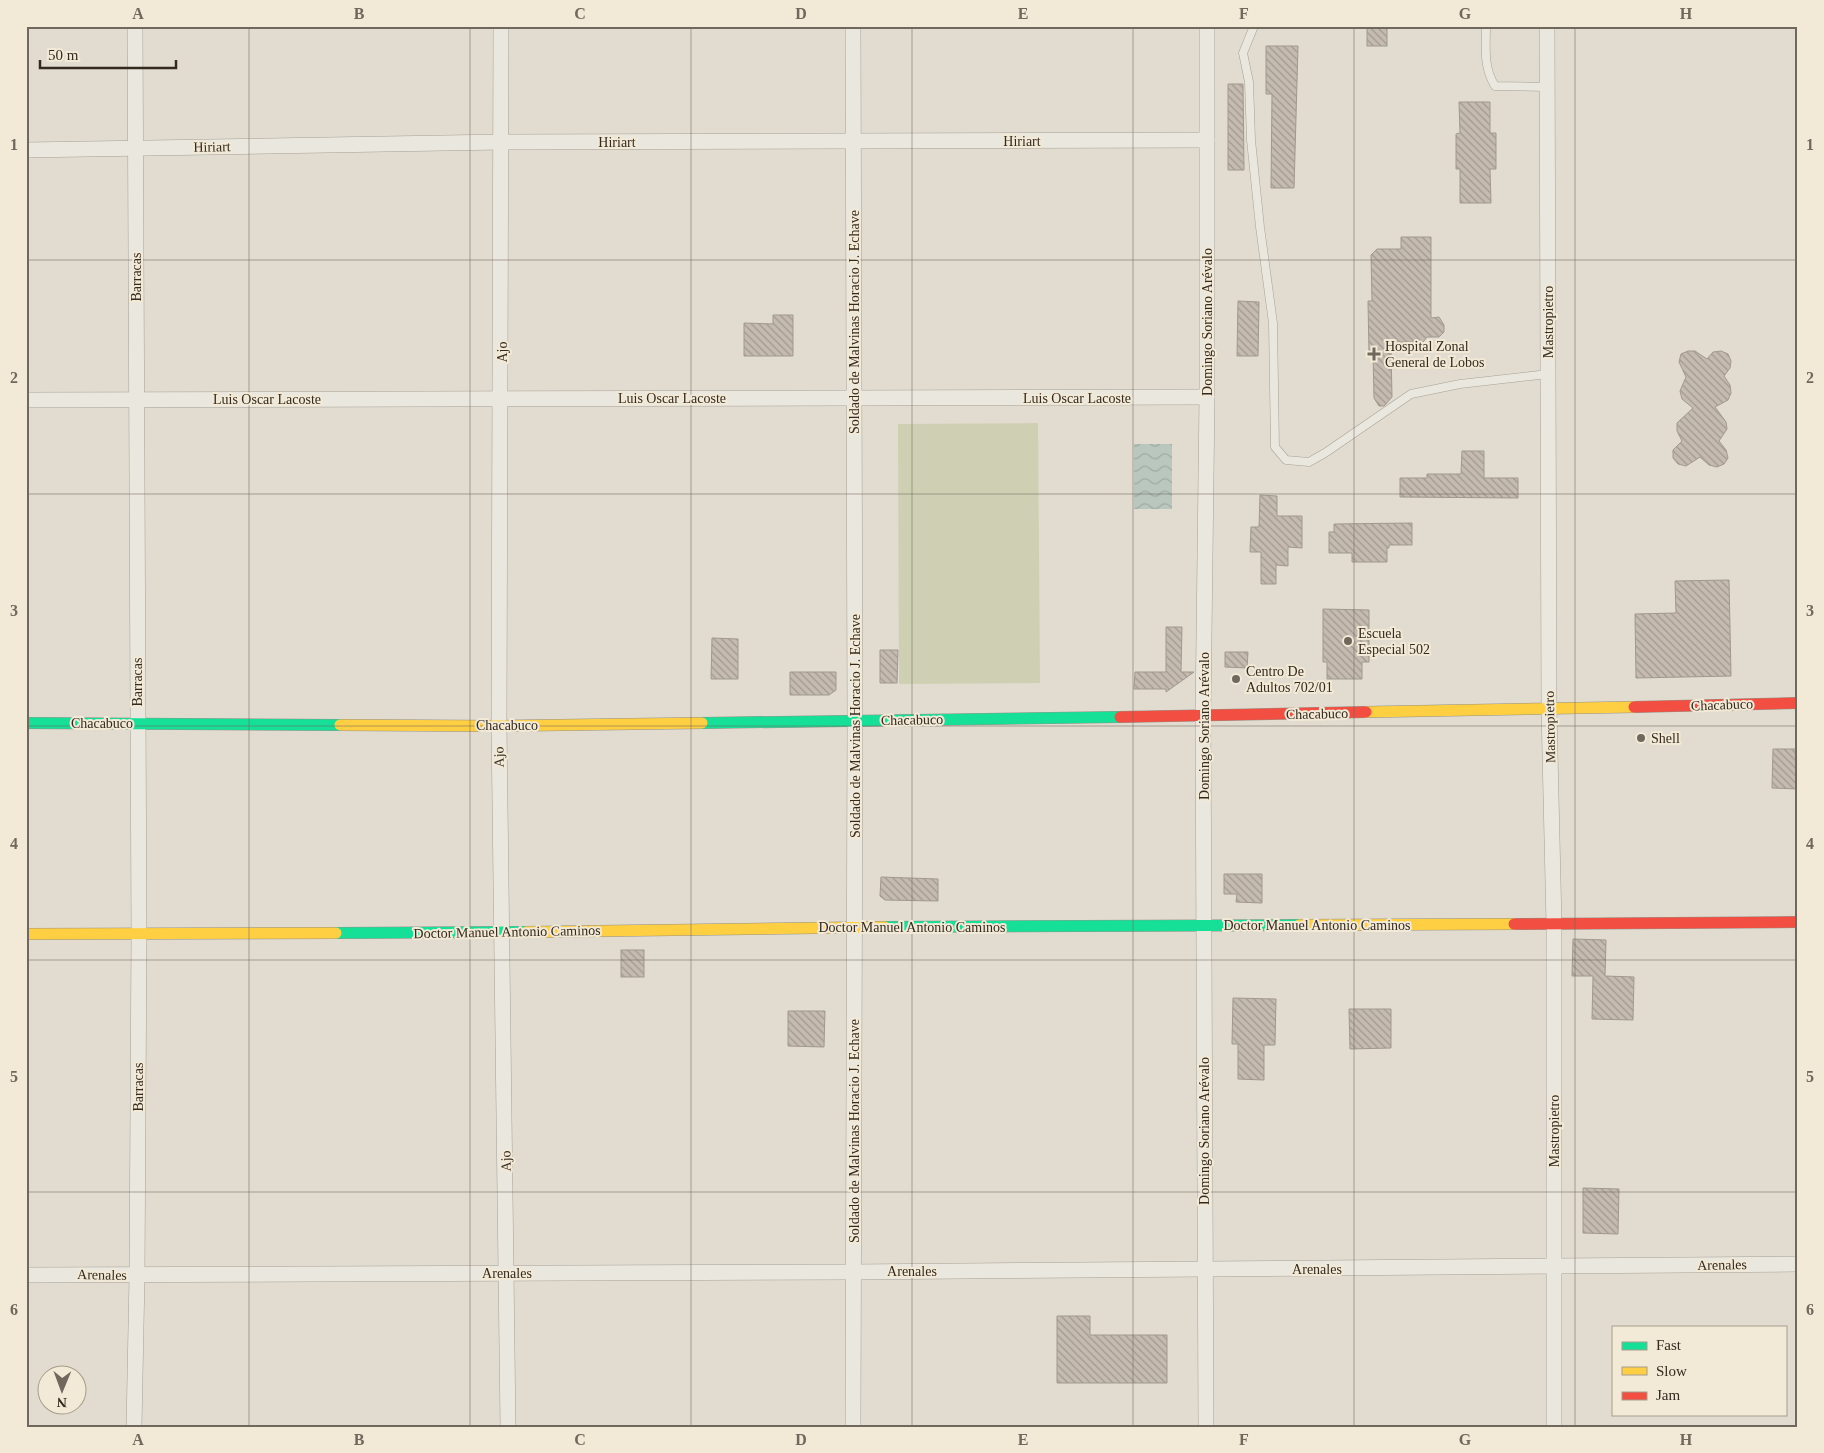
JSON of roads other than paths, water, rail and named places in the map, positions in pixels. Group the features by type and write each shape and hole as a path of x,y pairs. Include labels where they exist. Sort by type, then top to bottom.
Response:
{"street":[{"name":"Barracas","path":"134,1427 138,1276 139,934 135,26"},
{"name":"Ajo","path":"501,26 502,397 499,726 508,1427"},
{"name":"Soldado de Malvinas Horacio J. Echave","path":"853,26 855,398 853,1427"},
{"name":"Domingo Soriano Arévalo","path":"1206,1427 1203,716 1207,397 1207,26"},
{"name":"Mastropietro","path":"1547,26 1549,710 1554,924 1554,1427"},
{"name":"Hiriart","path":"26,150 502,142 1207,140"},
{"name":"Luis Oscar Lacoste","path":"26,400 502,397 1207,397"},
{"name":"Chacabuco","path":"26,723 137,722 499,726 1549,710 1798,702"},
{"name":"Doctor Manuel Antonio Caminos","path":"26,934 1798,922"},
{"name":"Arenales","path":"26,1274 138,1276 852,1272 1554,1268 1798,1264"}],"lane":[{"path":"1254,26 1243,53 1249,82 1250,140 1273,323 1275,448 1286,460 1309,462 1411,394 1460,384 1548,374"},
{"path":"1486,26 1485,61 1490,78 1495,86 1547,87"}],"water":[{"path":"1134,444 1172,444 1172,509 1134,509"}],"place":[{"name":"Hospital Zonal General de Lobos","path":"1374,354"},
{"name":"Escuela Especial 502","path":"1348,641"},
{"name":"Centro De Adultos 702/01","path":"1236,679"},
{"name":"Shell","path":"1641,738"}]}
